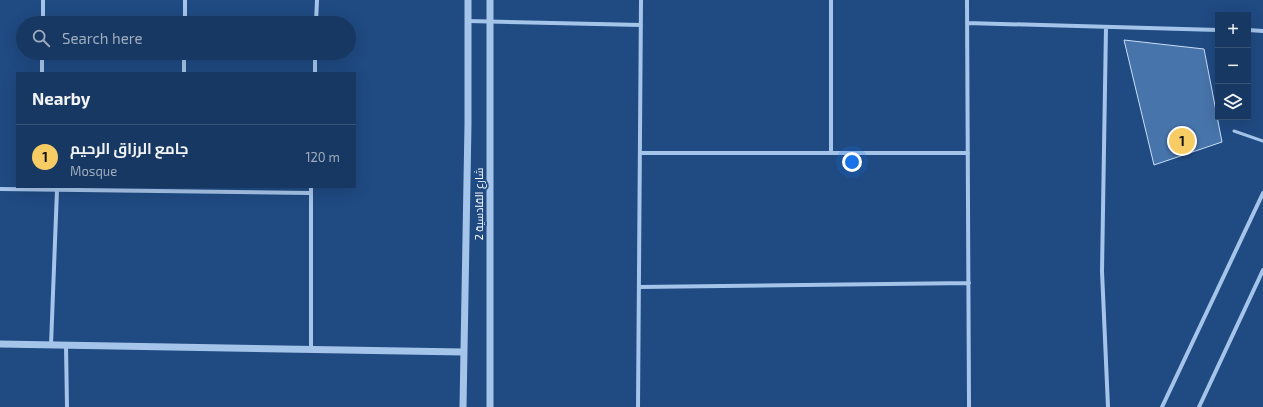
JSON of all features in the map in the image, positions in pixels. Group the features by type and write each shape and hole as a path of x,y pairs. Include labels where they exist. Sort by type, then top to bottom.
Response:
{"street":[{"path":"43,0 43,16"},
{"path":"185,0 185,16"},
{"path":"316,16 317,0"},
{"path":"463,407 468,132 468,0"},
{"name":"شارع القادسية 2","path":"490,0 490,407"},
{"path":"638,407 641,0"},
{"path":"830,153 831,0"},
{"path":"967,0 970,407"},
{"path":"468,21 641,25"},
{"path":"967,23 1215,30"},
{"path":"1106,27 1102,271 1108,407"},
{"path":"1251,30 1263,31"},
{"path":"42,60 42,72"},
{"path":"184,60 184,72"},
{"path":"314,72 315,60"},
{"path":"640,153 968,153"},
{"path":"311,188 311,349"},
{"path":"0,189 182,189 311,193"},
{"path":"52,345 57,190"},
{"path":"1162,407 1263,193"},
{"path":"1199,407 1263,270"},
{"path":"639,287 969,282"},
{"path":"0,344 463,352"},
{"path":"66,345 67,407"}],"lane":[{"path":"1234,131 1263,141"}],"building":[{"path":"1124,40 1204,49 1215,106 1215,120 1218,120 1222,142 1154,165"}],"place":[{"name":"جامع الرزاق الرحيم","path":"1182,141"}]}
